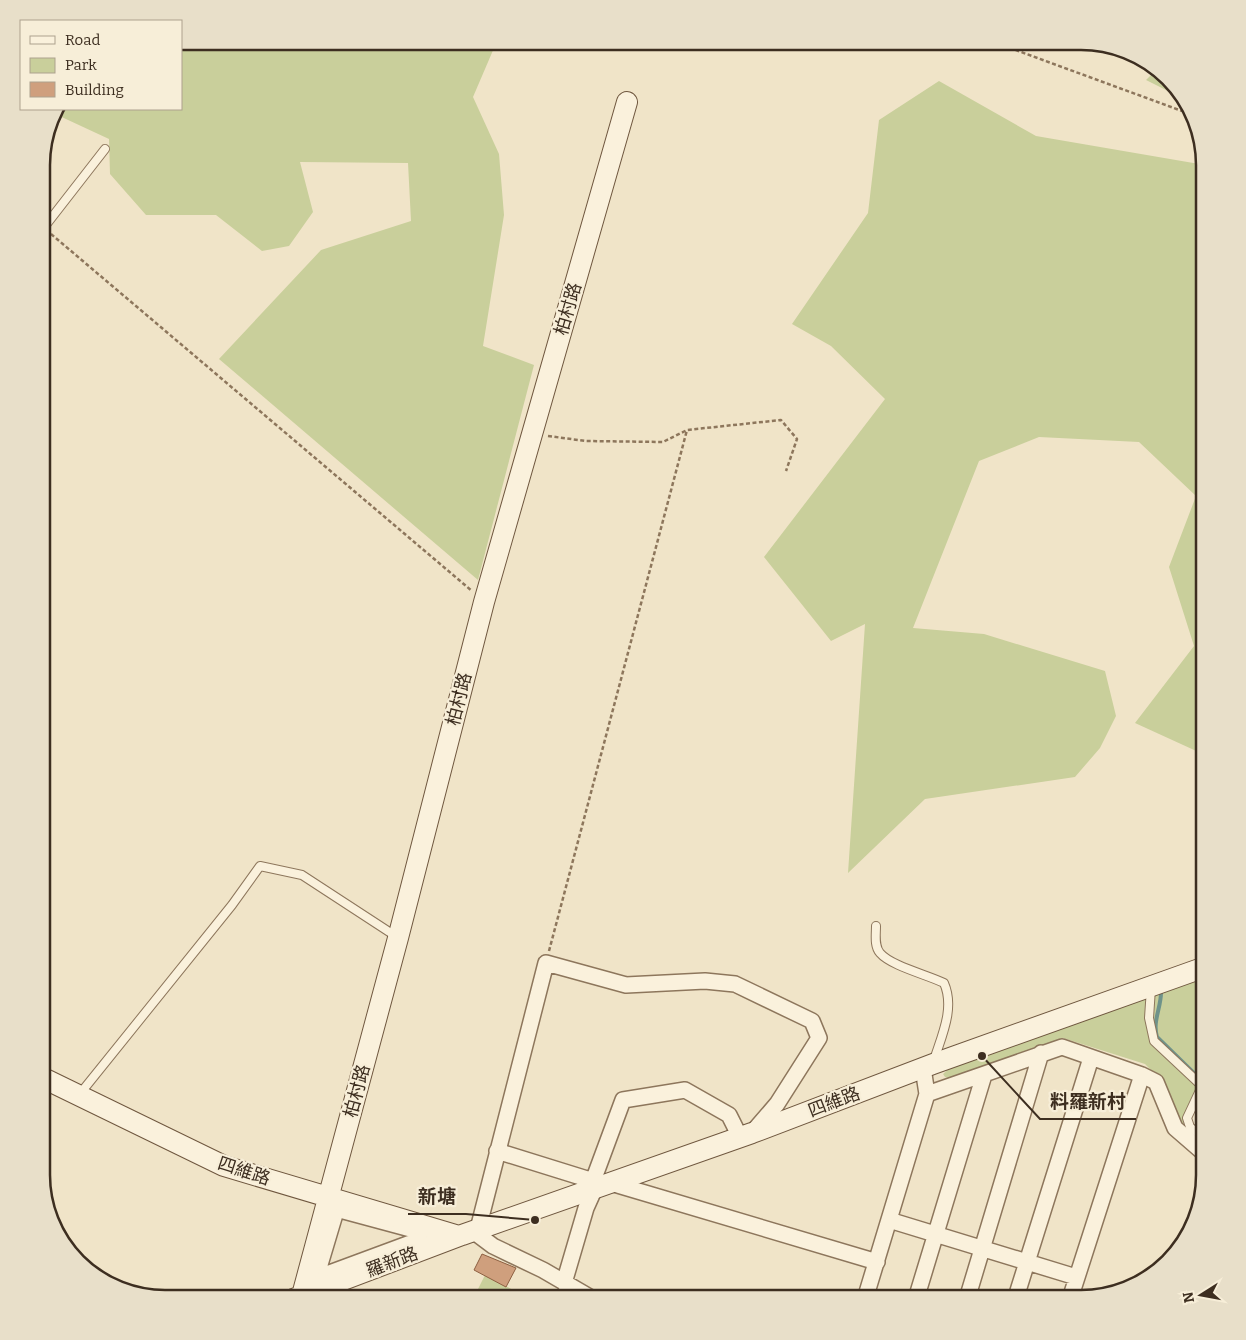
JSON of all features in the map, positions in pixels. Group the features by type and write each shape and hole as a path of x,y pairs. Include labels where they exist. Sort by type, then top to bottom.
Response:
{"street":[{"name":"柏村路","path":"300,1290 328,1196 398,938 484,602 627,102"},
{"path":"564,1283 586,1208 601,1184 623,1100 685,1090 729,1115 746,1135 777,1104 819,1038 812,1021 735,984 705,981 626,985 546,962 497,1151 468,1233 577,1290"},
{"name":"四維路","path":"50,1082 224,1166 468,1233 601,1184 746,1135 928,1066 1196,970"},
{"path":"927,1094 1062,1047 1142,1075 1156,1082 1175,1128 1196,1146"},
{"path":"969,1290 1041,1053"},
{"path":"1018,1290 1091,1058"},
{"path":"868,1290 927,1094 928,1066"},
{"path":"919,1290 984,1075"},
{"path":"1072,1290 1142,1075"},
{"path":"497,1151 601,1184 877,1262"},
{"path":"340,1210 370,1217 424,1234 424,1238 419,1241 316,1278 316,1275 336,1211 340,1210"},
{"path":"889,1220 1076,1277"},
{"name":"羅新路","path":"319,1290 468,1233"}],"lane":[{"path":"50,220 105,150"},
{"path":"77,1096 232,905 260,866 302,875 398,938"},
{"path":"876,926 876,944 880,953 892,961 944,983 949,995 945,1024 928,1066"},
{"path":"1151,986 1149,1018 1154,1041 1196,1080"},
{"path":"1196,1099 1187,1118 1190,1127 1196,1132"}],"path":[{"path":"1012,50 1183,111"},
{"path":"50,235 484,602"},
{"path":"532,434 586,441 663,442 687,430 781,420 797,439 786,471"},
{"path":"546,962 687,430"}],"green space":[{"path":"182,50 493,50 473,97 499,154 504,215 483,346 534,365 478,580 219,359 321,250 411,221 408,163 300,162 313,212 289,246 262,251 216,215 146,215 110,174 109,139 61,117 64,110 182,110"},
{"path":"1152,74 1170,92 1146,80"},
{"path":"939,81 1036,136 1196,163 1196,496 1139,442 1039,437 979,461 913,628 984,634 1105,671 1116,716 1100,748 1075,777 925,799 848,873 865,624 831,641 764,557 885,399 831,346 792,324 868,213 879,120"},
{"path":"1196,496 1196,751 1135,723 1194,646 1169,567"},
{"path":"1196,981 1196,1101 1187,1118 1196,1128 1196,1140 1177,1124 1158,1077 1145,1064 1063,1038 955,1080 945,1077 943,1074 950,1068"},
{"path":"485,1275 513,1290 478,1290"}],"building":[{"path":"482,1254 516,1268 506,1287 474,1270"}],"waterway":[{"path":"1161,990 1156,1019 1157,1037 1196,1075"}],"place":[{"name":"料羅新村","path":"982,1056"},
{"name":"新塘","path":"535,1220"}]}
